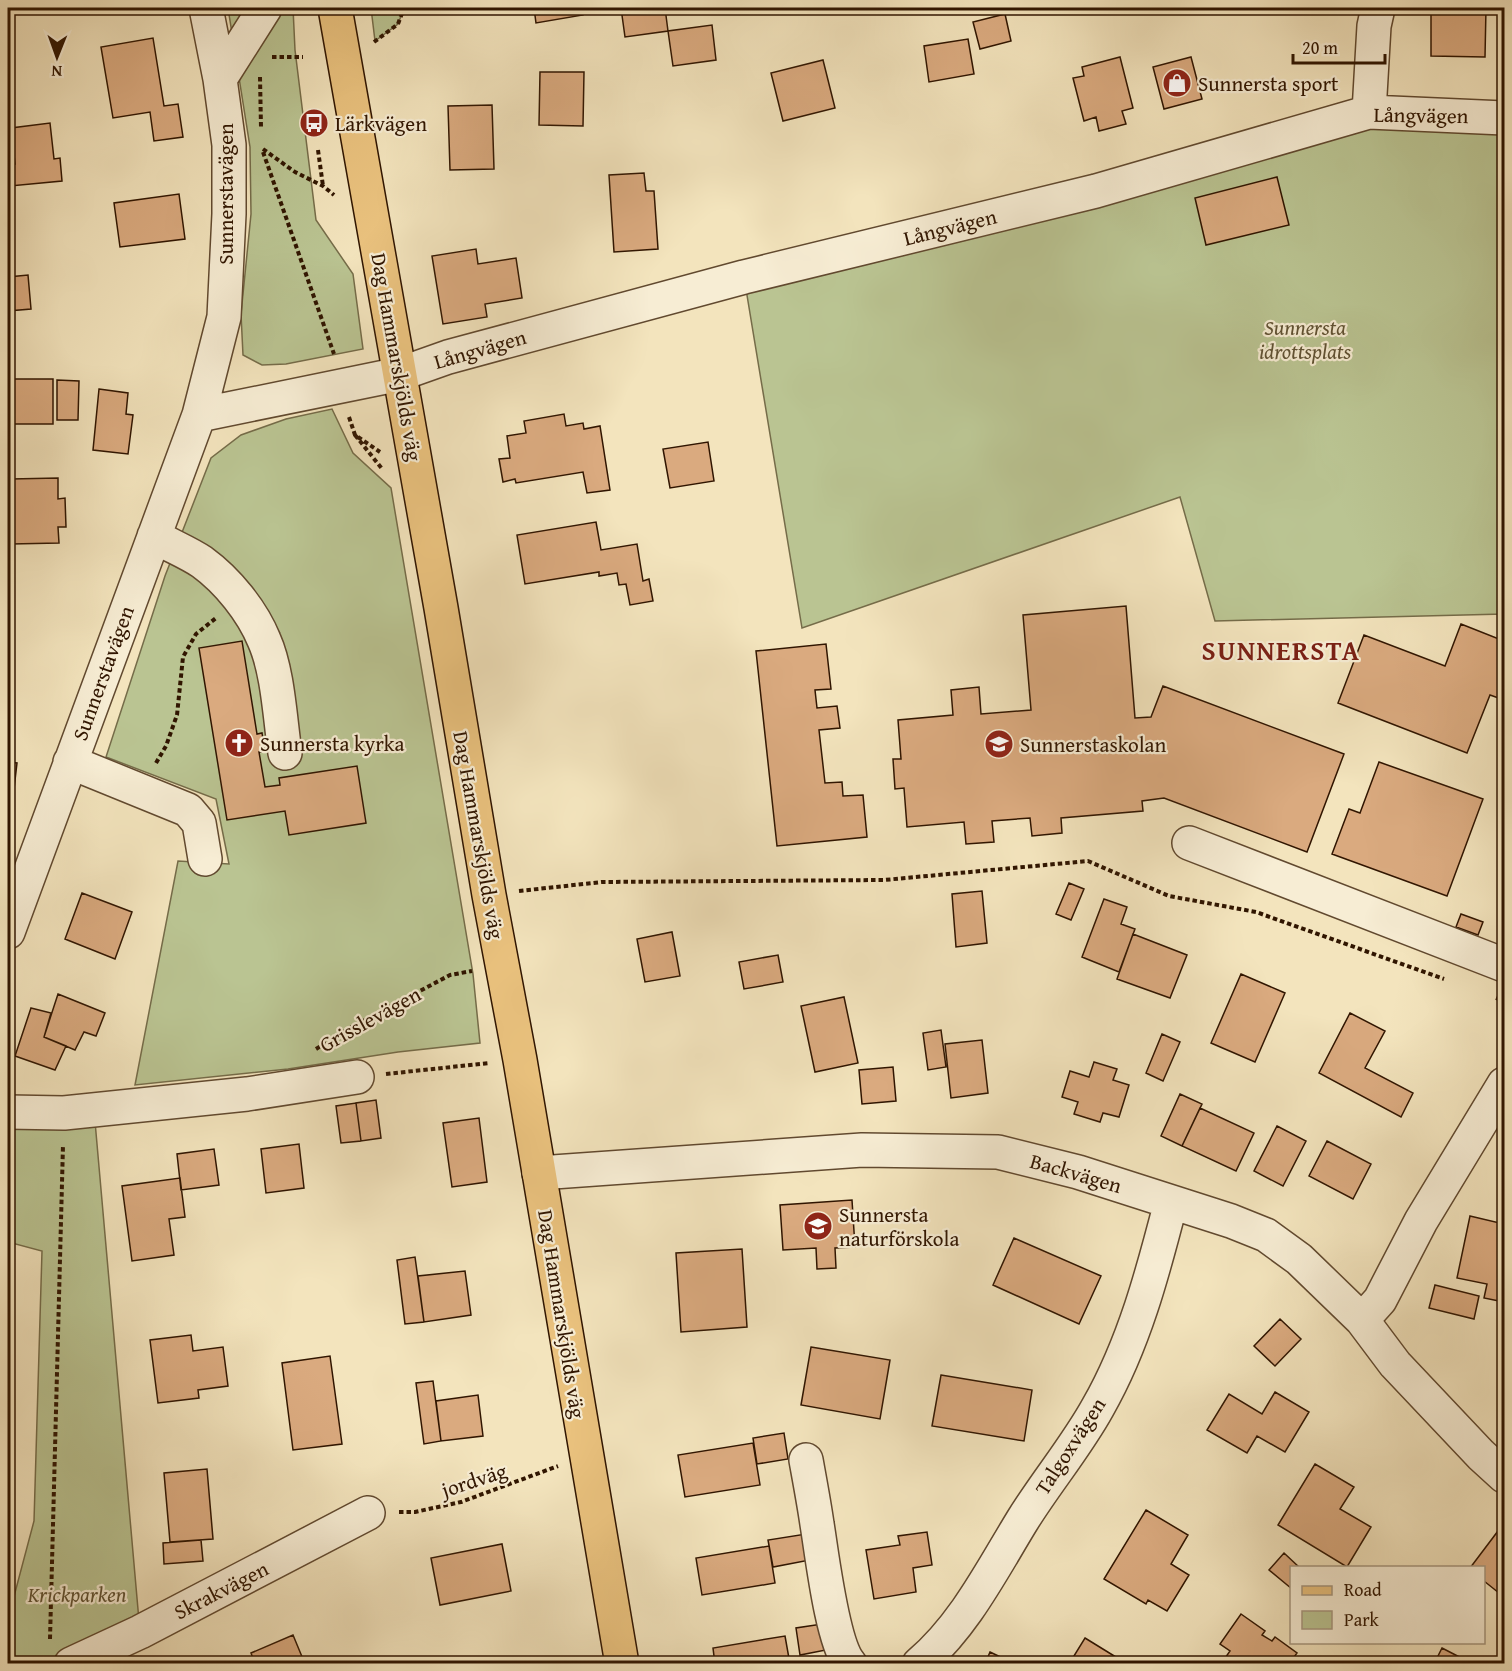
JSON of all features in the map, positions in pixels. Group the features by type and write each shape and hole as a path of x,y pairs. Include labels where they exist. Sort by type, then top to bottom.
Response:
{"main road":[{"name":"Dag Hammarskjölds väg","path":"335,8 501,964 520,1060 622,1664"}],"street":[{"name":"Sunnerstavägen","path":"8,932 199,415 224,317 229,214 229,145 220,80 206,8"},
{"path":"220,80 265,8"},
{"path":"1369,112 1377,8"},
{"name":"Långvägen","path":"400,374 448,357 744,277 1096,191 1369,112 1504,118"},
{"path":"199,415 400,374"},
{"path":"153,536 202,562 230,587 246,609 265,641 273,670 285,753"},
{"path":"70,762 137,803 188,810 199,823 205,859"},
{"path":"1189,843 1498,954"},
{"name":"Grisslevägen","path":"8,1112 64,1113 247,1094 357,1077"},
{"path":"1362,1320 1380,1300 1421,1221 1504,1084"},
{"name":"Backvägen","path":"539,1173 862,1150 998,1152 1078,1172 1231,1221 1266,1235 1299,1259 1362,1320 1395,1364 1481,1455 1504,1476"},
{"name":"Talgoxvägen","path":"919,1664 950,1632 981,1588 1028,1511 1098,1407 1134,1327 1153,1271 1172,1202"},
{"path":"806,1460 825,1580 837,1632 850,1664"},
{"name":"Skrakvägen","path":"61,1652 140,1632 368,1513"}],"path":[{"path":"345,65 398,24 404,8"},
{"path":"270,57 303,57"},
{"path":"374,228 323,186 295,172 262,149 333,347 339,386 355,435 418,478"},
{"path":"318,150 323,186"},
{"path":"137,803 166,746 177,715 183,657 196,634 217,617 246,609"},
{"path":"489,895 602,882 884,880 1088,861 1169,896 1256,912 1450,981"},
{"name":"Grisslevägen","path":"308,1055 348,1029 450,975 501,964"},
{"path":"1494,997 1504,1001"},
{"path":"357,1077 520,1060"},
{"path":"61,1652 64,1113"},
{"name":"jordväg","path":"368,1513 415,1512 461,1502 586,1456"}],"green space":[{"path":"228,8 293,8 295,50 316,220 353,274 363,349 286,364 262,365 243,355 241,314 251,214 250,147"},
{"path":"371,8 404,8 398,24 375,41"},
{"name":"Sunnersta idrottsplats","path":"1369,112 1504,118 1504,614 1215,621 1180,497 802,628 744,277"},
{"path":"332,409 353,453 391,488 473,974 480,1043 398,1052 288,1069 135,1085 178,861 229,864 216,799 106,757 165,576 211,458 241,435 286,419"},
{"name":"Krickparken","path":"94,1110 140,1632 71,1663 8,1664 8,1619 34,1521 42,1251 8,1242 8,1112"}],"building":[{"path":"534,8 582,8 583,15 536,23"},
{"path":"621,8 665,8 668,31 625,37"},
{"path":"1436,8 1486,8 1485,57 1431,56 1431,12 1436,13"},
{"path":"1005,14 1011,41 980,49 973,22"},
{"path":"712,25 716,60 673,66 668,31"},
{"path":"153,38 164,106 178,104 183,137 154,141 150,112 113,118 101,47"},
{"path":"968,39 974,74 929,82 924,46"},
{"path":"1120,57 1133,108 1122,111 1126,124 1099,131 1096,117 1084,121 1073,78 1084,76 1082,67"},
{"name":"Sunnersta sport","path":"1191,57 1202,99 1164,109 1153,67"},
{"path":"823,60 835,108 783,121 771,73"},
{"path":"540,72 584,72 583,126 539,125"},
{"path":"492,105 494,169 450,170 448,106"},
{"path":"50,123 54,159 60,158 62,181 10,186 8,165 15,164 11,128"},
{"path":"644,173 646,191 654,191 658,249 614,252 609,175"},
{"path":"1277,177 1289,225 1206,245 1195,198"},
{"path":"179,194 185,239 120,247 114,203"},
{"path":"476,249 478,264 516,258 522,298 485,304 487,317 443,324 432,256"},
{"path":"28,275 31,309 8,311 8,277"},
{"path":"8,328 11,328 13,344 8,345"},
{"path":"8,379 53,379 53,424 8,424"},
{"path":"57,380 79,381 78,420 57,420"},
{"path":"99,389 128,393 126,414 133,415 128,454 93,450"},
{"path":"564,414 566,426 583,423 584,429 600,426 610,490 587,493 583,472 516,483 515,479 503,482 499,459 510,458 507,436 526,433 524,421"},
{"path":"708,442 714,481 670,488 663,449"},
{"path":"58,478 58,499 65,498 66,527 58,527 59,543 11,544 11,479"},
{"path":"596,522 601,550 637,544 643,581 649,579 653,601 630,605 626,584 619,585 617,573 599,576 599,572 525,584 517,535"},
{"path":"1126,606 1135,718 1151,717 1163,686 1344,754 1307,852 1164,798 1142,801 1143,811 1061,818 1062,833 1032,836 1030,818 992,821 994,842 966,844 964,822 907,827 904,788 895,789 893,759 901,759 898,720 953,715 951,690 979,687 981,714 1031,710 1023,615"},
{"path":"1461,624 1504,641 1504,700 1490,695 1467,753 1338,703 1364,635 1445,666"},
{"name":"Sunnersta kyrka","path":"242,641 257,734 262,733 265,752 259,752 265,787 280,785 279,778 357,766 366,823 289,835 285,811 227,820 199,648"},
{"path":"826,644 831,689 815,690 817,708 837,706 840,728 819,730 825,783 842,782 843,796 863,795 867,837 777,846 756,651"},
{"path":"8,762 17,763 12,806 8,806"},
{"path":"1379,762 1483,799 1447,896 1332,854 1349,809 1360,813"},
{"path":"1069,883 1084,889 1071,920 1056,914"},
{"path":"982,891 987,943 956,947 952,894"},
{"path":"82,893 132,912 115,959 65,939"},
{"path":"1104,899 1127,907 1121,924 1135,929 1119,972 1082,957"},
{"path":"1461,914 1483,922 1478,935 1456,927"},
{"path":"672,932 680,976 645,982 637,939"},
{"path":"1133,934 1187,955 1170,998 1117,979"},
{"path":"778,955 783,982 744,989 739,962"},
{"path":"1241,974 1285,993 1255,1062 1211,1043"},
{"path":"58,994 105,1013 96,1036 84,1032 75,1050 44,1037"},
{"path":"844,997 858,1063 815,1072 801,1006"},
{"path":"31,1008 51,1013 44,1037 66,1046 55,1070 15,1056"},
{"path":"1350,1013 1385,1031 1365,1068 1413,1093 1401,1117 1319,1073"},
{"path":"941,1030 946,1067 928,1070 923,1033"},
{"path":"1162,1034 1180,1042 1163,1081 1146,1073"},
{"path":"982,1040 988,1093 951,1098 945,1044"},
{"path":"1094,1062 1117,1069 1113,1080 1129,1085 1119,1117 1103,1113 1100,1122 1074,1114 1078,1102 1062,1097 1070,1071 1089,1077"},
{"path":"893,1067 896,1101 862,1104 859,1070"},
{"path":"1180,1094 1202,1104 1182,1146 1161,1136"},
{"path":"376,1100 381,1138 361,1141 356,1103"},
{"path":"356,1103 361,1141 341,1143 336,1106"},
{"path":"1200,1108 1254,1133 1236,1171 1182,1146"},
{"path":"479,1118 487,1182 452,1187 443,1123"},
{"path":"1277,1126 1306,1141 1283,1186 1254,1171"},
{"path":"1327,1141 1371,1164 1353,1199 1309,1176"},
{"path":"299,1144 304,1188 266,1193 261,1149"},
{"path":"214,1149 219,1185 181,1190 177,1154"},
{"path":"180,1178 185,1217 169,1219 174,1255 132,1261 122,1186"},
{"name":"Sunnersta naturförskola","path":"852,1200 855,1247 835,1248 836,1268 817,1269 816,1248 783,1250 780,1205"},
{"path":"1470,1216 1504,1224 1504,1302 1484,1298 1487,1284 1457,1278"},
{"path":"1014,1238 1101,1276 1079,1324 993,1285"},
{"path":"742,1249 747,1327 681,1332 676,1253"},
{"path":"415,1257 424,1322 405,1324 397,1260"},
{"path":"465,1271 471,1315 424,1322 418,1276"},
{"path":"1435,1285 1479,1296 1474,1319 1429,1308"},
{"path":"1280,1319 1301,1339 1275,1366 1254,1346"},
{"path":"191,1335 193,1351 223,1347 228,1386 198,1390 199,1398 158,1403 150,1340"},
{"path":"811,1347 890,1360 880,1419 801,1405"},
{"path":"330,1356 342,1444 293,1450 282,1363"},
{"path":"941,1375 1032,1390 1024,1441 932,1426"},
{"path":"433,1381 441,1441 424,1444 416,1383"},
{"path":"1275,1392 1309,1412 1285,1452 1257,1436 1247,1453 1207,1430 1229,1394 1262,1414"},
{"path":"478,1395 483,1436 441,1441 436,1401"},
{"path":"784,1433 788,1459 757,1464 753,1438"},
{"path":"753,1443 760,1485 685,1497 678,1455"},
{"path":"1315,1464 1354,1487 1340,1509 1371,1527 1348,1566 1345,1566 1278,1525"},
{"path":"207,1469 213,1539 170,1542 164,1473"},
{"path":"1146,1510 1188,1535 1171,1564 1189,1575 1167,1611 1148,1600 1146,1604 1104,1579"},
{"path":"1498,1531 1504,1537 1504,1597 1485,1582 1485,1566 1472,1566"},
{"path":"927,1532 932,1565 913,1568 916,1592 874,1599 866,1550 900,1545 898,1536"},
{"path":"806,1534 810,1560 773,1567 768,1540"},
{"path":"201,1540 203,1561 164,1564 163,1543"},
{"path":"502,1544 511,1591 440,1605 431,1558"},
{"path":"769,1546 775,1583 702,1595 696,1558"},
{"path":"1284,1553 1298,1566 1290,1566 1290,1587 1269,1570"},
{"path":"1241,1614 1265,1631 1262,1635 1272,1641 1275,1637 1297,1653 1289,1664 1221,1664 1230,1651 1220,1644"},
{"path":"822,1624 826,1650 800,1655 796,1628"},
{"path":"293,1635 305,1664 255,1664 251,1653"},
{"path":"785,1636 790,1664 715,1664 713,1648"},
{"path":"1085,1638 1124,1662 1124,1664 1069,1664"},
{"path":"1442,1648 1473,1664 1434,1664"},
{"path":"990,1652 1015,1664 985,1664"}],"place":[{"name":"Sunnersta sport","path":"1177,83"},
{"name":"Lärkvägen","path":"314,123"},
{"name":"Sunnersta kyrka","path":"239,743"},
{"name":"Sunnerstaskolan","path":"999,744"},
{"name":"Sunnersta naturförskola","path":"818,1226"}],"district":[{"name":"SUNNERSTA","path":"1281,650"}]}
